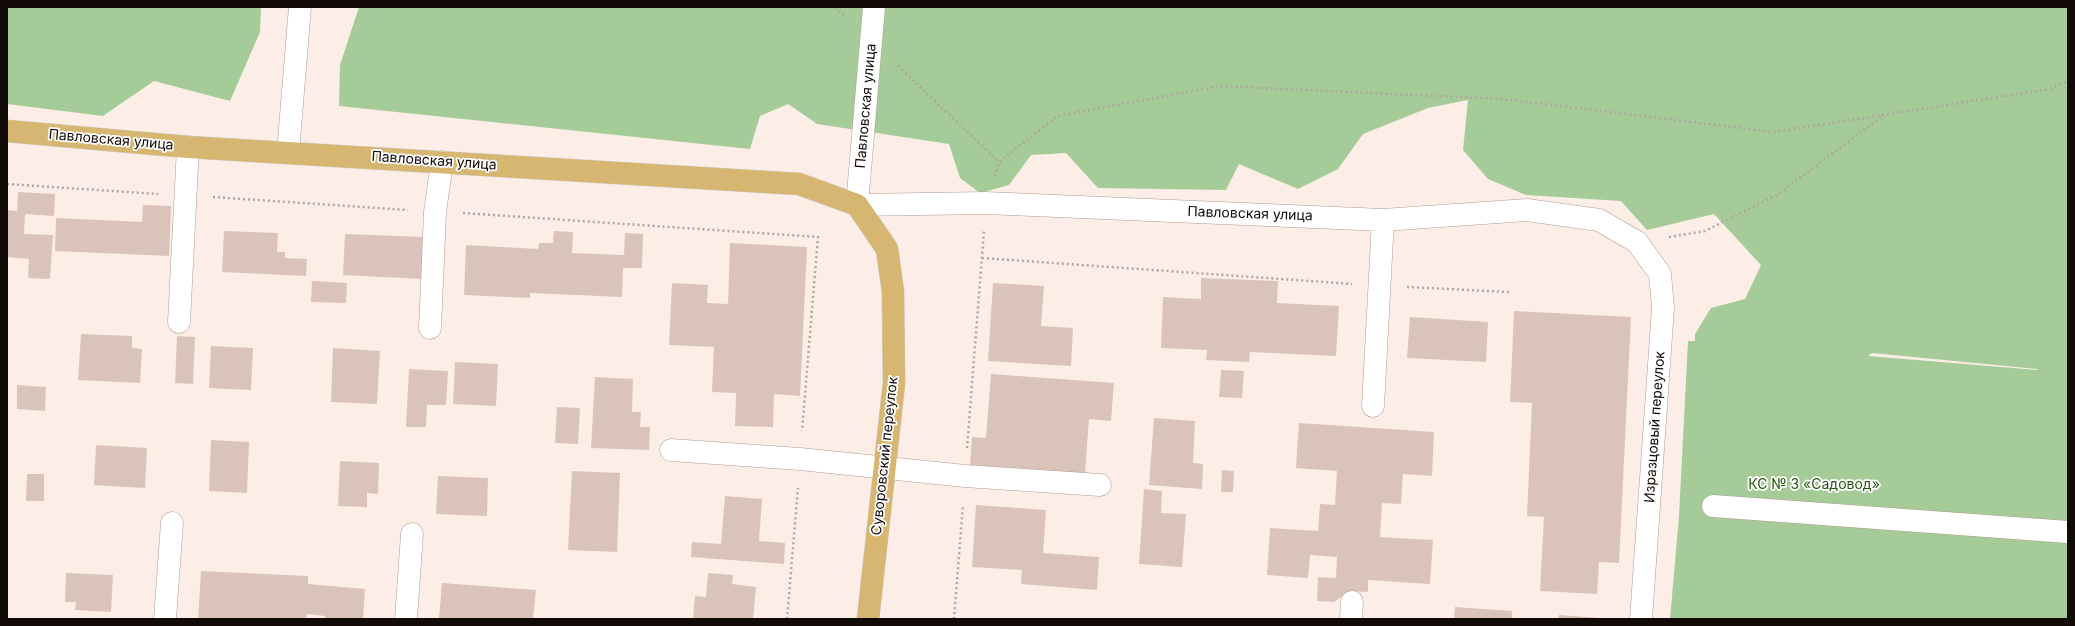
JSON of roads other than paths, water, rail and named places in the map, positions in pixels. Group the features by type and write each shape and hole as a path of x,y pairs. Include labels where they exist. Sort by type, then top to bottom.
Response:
{"main road":[{"name":"Павловская улица","path":"7,131 188,147 799,184 857,205"},
{"name":"Суворовский переулок","path":"857,205 887,249 893,292 894,383 868,619"}],"street":[{"path":"288,152 300,7"},
{"name":"Павловская улица","path":"874,7 857,205 986,203 1383,220 1527,210 1599,220 1637,242"},
{"path":"179,322 188,147"},
{"path":"430,328 435,212 442,162"},
{"path":"1373,406 1383,220"},
{"name":"Изразцовый переулок","path":"1637,242 1660,274 1663,308 1642,619"},
{"path":"671,450 800,460 965,476 1100,485"},
{"path":"1713,506 2068,532"},
{"path":"165,619 172,523"},
{"path":"406,619 412,534"}],"park label":[{"name":"КС № 3 «Садовод»","path":"1814,485"}]}
